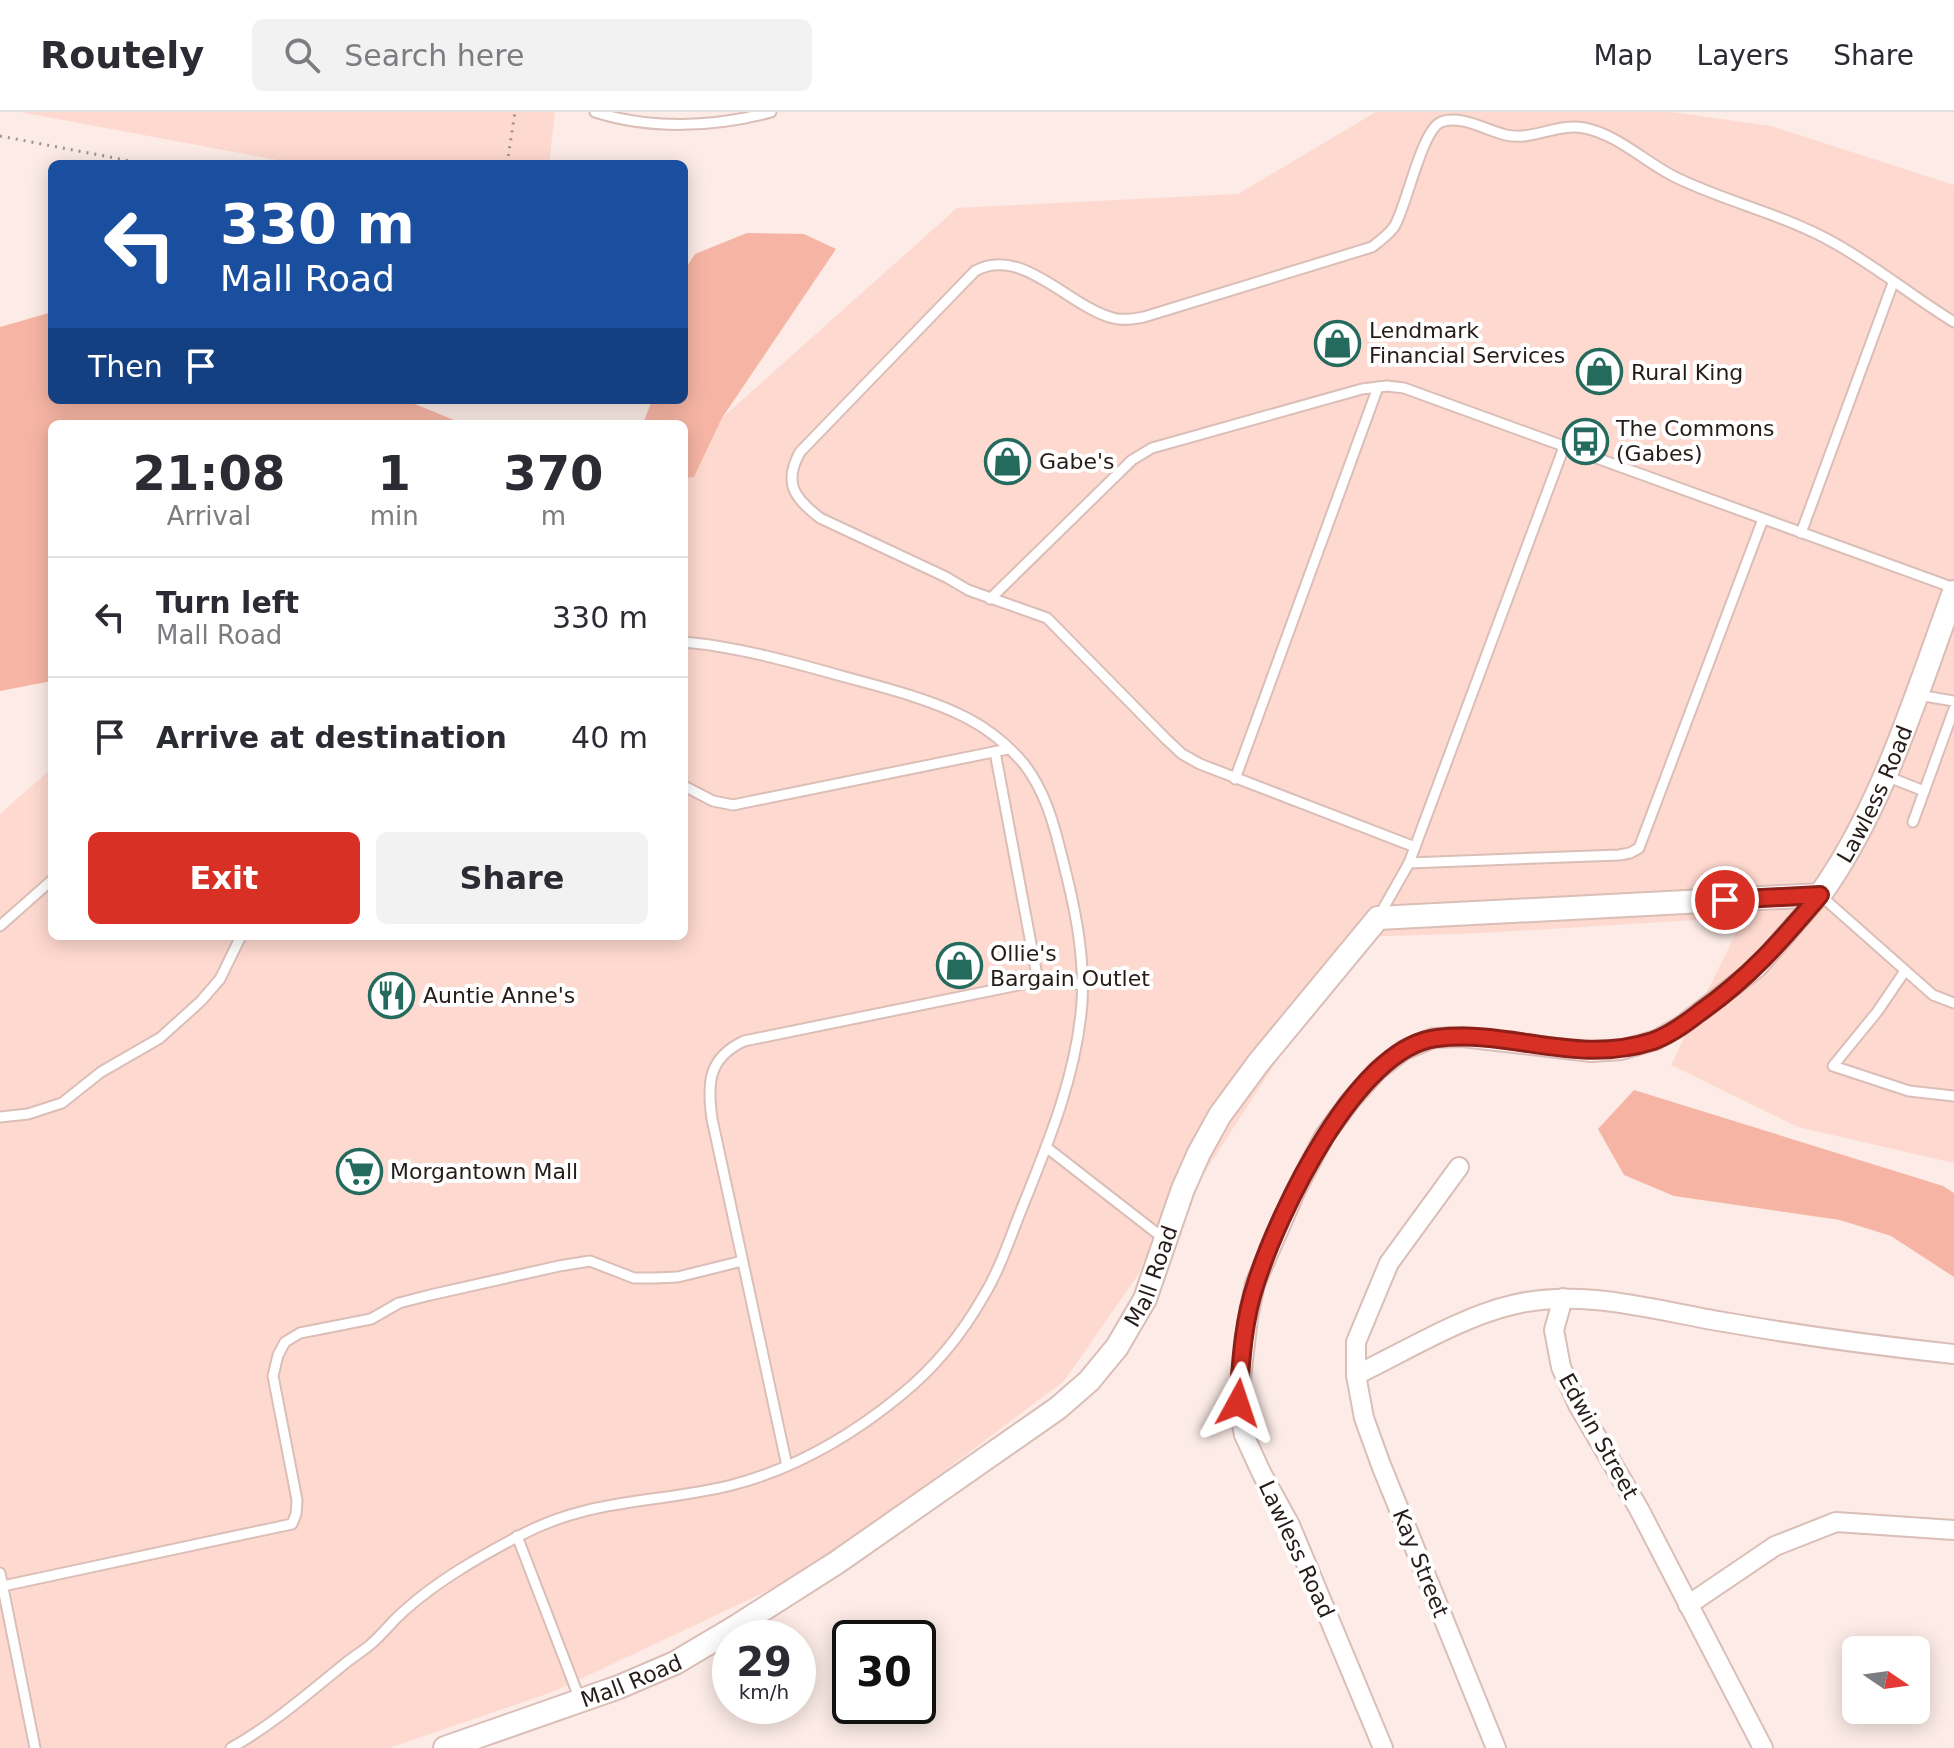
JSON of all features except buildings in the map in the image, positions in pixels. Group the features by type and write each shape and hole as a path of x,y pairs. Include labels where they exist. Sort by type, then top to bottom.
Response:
{"street":[{"name":"Lawless Road","path":"1383,1748 1290,1525 1244,1435 1238,1403 1242,1357 1255,1284 1296,1190 1325,1135 1351,1100 1378,1070 1404,1050 1433,1038 1462,1037 1591,1052 1621,1050 1656,1040 1681,1026 1758,967 1820,895 1852,845 1884,775 1954,590"},
{"path":"1378,918 1820,895"},
{"name":"Mall Road","path":"445,1748 619,1687 675,1663 836,1563 1058,1408 1089,1381 1117,1347 1145,1299 1183,1189 1220,1115 1259,1062 1378,918"},
{"name":"Kay Street","path":"1459,1167 1389,1263 1356,1342 1356,1375 1364,1418 1381,1465 1496,1748"},
{"path":"1356,1375 1490,1312 1514,1304 1563,1298 1630,1306 1811,1337 1954,1354"},
{"name":"Edwin Street","path":"1563,1298 1554,1330 1561,1367 1578,1405 1639,1509 1763,1748"},
{"path":"1688,1605 1775,1546 1836,1522 1954,1530"}],"lane":[{"path":"595,112 633,120 694,124 771,112"},
{"path":"1415,847 1235,779 1182,754 1047,618 990,599 820,518 794,492 791,479 793,465 813,438 975,271 989,263 1017,267 1114,319 1144,317 1372,247 1392,230 1432,130 1440,122 1452,121 1508,136 1563,127 1582,127 1599,132 1659,170 1686,183 1828,239 1954,322"},
{"path":"1801,533 1893,283"},
{"path":"990,599 1132,460 1152,448 1378,387 1404,388 1954,590"},
{"path":"1235,779 1378,387"},
{"path":"1378,918 1409,863 1564,447"},
{"path":"1409,863 1619,855 1639,848 1763,519"},
{"path":"231,1748 287,1712 368,1647 405,1609 517,1536 584,1509 729,1486 787,1466 837,1440 901,1395 933,1366 961,1332 985,1295 999,1264 1046,1147 1072,1067 1082,1004 1082,964 1076,919 1052,818 1030,774 1008,749 969,719 892,690 751,652 688,643"},
{"path":"1916,694 1954,701"},
{"path":"1913,822 1954,709"},
{"path":"688,788 713,801 733,805 1008,749"},
{"path":"995,752 1038,981"},
{"path":"1884,775 1924,791"},
{"path":"0,926 48,884"},
{"path":"1820,895 1933,995 1954,1003"},
{"path":"0,1117 28,1114 62,1103 101,1072 160,1038 220,979 239,940"},
{"path":"1905,971 1877,1012 1833,1066 1909,1091 1954,1096"},
{"path":"787,1466 710,1100 711,1075 725,1052 744,1041 1038,981 1055,980 1082,985"},
{"path":"1046,1147 1167,1240"},
{"path":"3,1586 292,1524 297,1500 273,1376 285,1342 300,1333 371,1319 399,1303 559,1266 590,1261 634,1278 654,1278 678,1277 742,1261"},
{"path":"517,1536 580,1700"},
{"path":"0,1573 35,1748"}],"path":[{"path":"508,160 515,112"},
{"path":"0,136 125,160"}],"shaded area":[{"path":"20,112 555,112 549,160 278,160"},
{"path":"1376,112 1671,112 1771,126 1954,185 1954,1163 1798,1127 1671,1065 1744,917 1481,933 1357,937 1140,1272 1064,1381 814,1569 555,1691 389,1748 0,1748 0,814 48,772 48,940 688,940 688,478 694,477 722,418 957,208 1238,194"},
{"path":"747,233 804,234 836,249 722,418 694,477 688,478 688,420 644,420 650,404 688,404 688,265 695,254"},
{"path":"48,313 48,404 415,404 454,420 48,420 48,682 0,691 0,327"},
{"path":"1634,1090 1943,1186 1954,1193 1954,1277 1891,1236 1840,1220 1674,1196 1624,1175 1598,1129"}],"place":[{"name":"Lendmark Financial Services","path":"1338,343"},
{"name":"Rural King","path":"1600,372"},
{"name":"The Commons (Gabes)","path":"1585,441"},
{"name":"Gabe's","path":"1008,461"},
{"name":"Ollie's Bargain Outlet","path":"959,966"},
{"name":"Auntie Anne's","path":"392,995"},
{"name":"Morgantown Mall","path":"359,1171"}],"route":[{"path":"1238,1403 1255,1284 1273,1238 1325,1135 1378,1070 1404,1050 1433,1038 1501,1040 1591,1052 1621,1050 1656,1040 1681,1026 1758,967 1820,895 1725,900"}]}
